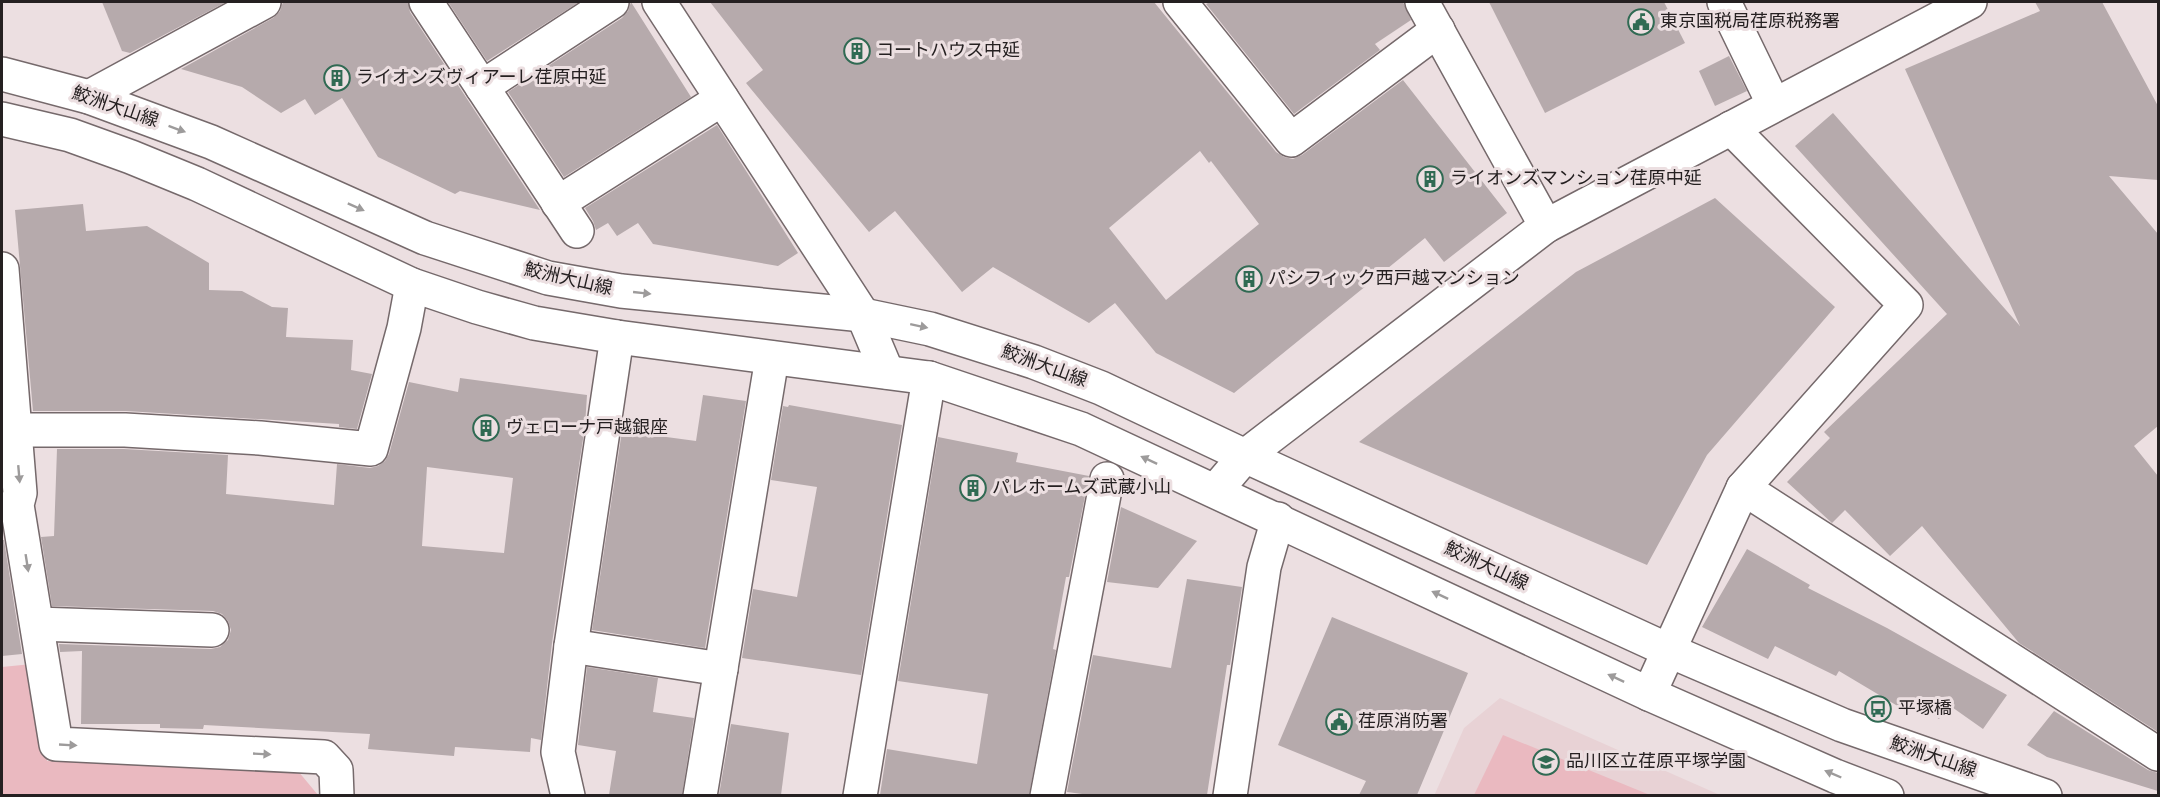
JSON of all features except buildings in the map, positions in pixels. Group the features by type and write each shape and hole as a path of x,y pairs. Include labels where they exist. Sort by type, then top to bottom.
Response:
{"street":[{"path":"89,97 264,2"},
{"path":"426,2 577,231"},
{"path":"482,87 612,2"},
{"path":"659,2 864,315 887,372"},
{"path":"1180,2 1291,140 1438,30"},
{"path":"1422,2 1546,226"},
{"path":"1724,2 1774,105"},
{"path":"1216,490 1245,456 1546,226 1970,2"},
{"name":"鮫洲大山線","path":"2,74 89,97 211,142 425,238 548,278 621,291 864,315 930,329 1034,362 1101,388 1670,651 1842,725 2045,795"},
{"path":"558,203 722,99"},
{"path":"2,119 70,135 131,157 197,184 412,285 477,307 534,322 617,337 929,378 1081,429 1649,694 1835,776 1887,795"},
{"path":"1649,694 1743,488 1906,305 1731,128"},
{"path":"2,269 20,493 9,505 37,624 56,744 324,757 336,770 337,795"},
{"path":"15,430 125,430 260,438 372,449 404,328 412,285"},
{"path":"568,795 558,752 571,646 617,337"},
{"path":"700,795 772,358"},
{"path":"860,795 929,378"},
{"path":"1047,795 1107,479"},
{"path":"1743,488 2158,754"},
{"path":"1230,795 1264,567 1278,519"},
{"path":"37,624 212,630"},
{"path":"571,646 720,669"}],"shaded area":[{"path":"32,664 47,761 298,771 318,795 2,796 2,667"},
{"name":"品川区立荏原平塚学園","path":"1500,698 1720,795 1434,796 1464,728"},
{"path":"1503,735 1650,795 1474,795"}],"place":[{"name":"東京国税局荏原税務署","path":"1641,22"},
{"name":"コートハウス中延","path":"857,51"},
{"name":"ライオンズヴィアーレ荏原中延","path":"337,78"},
{"name":"ライオンズマンション荏原中延","path":"1430,179"},
{"name":"パシフィック西戸越マンション","path":"1249,279"},
{"name":"ヴェローナ戸越銀座","path":"486,428"},
{"name":"パレホームズ武蔵小山","path":"973,488"},
{"name":"平塚橋","path":"1878,709"},
{"name":"荏原消防署","path":"1339,722"},
{"name":"品川区立荏原平塚学園","path":"1546,762"}]}
